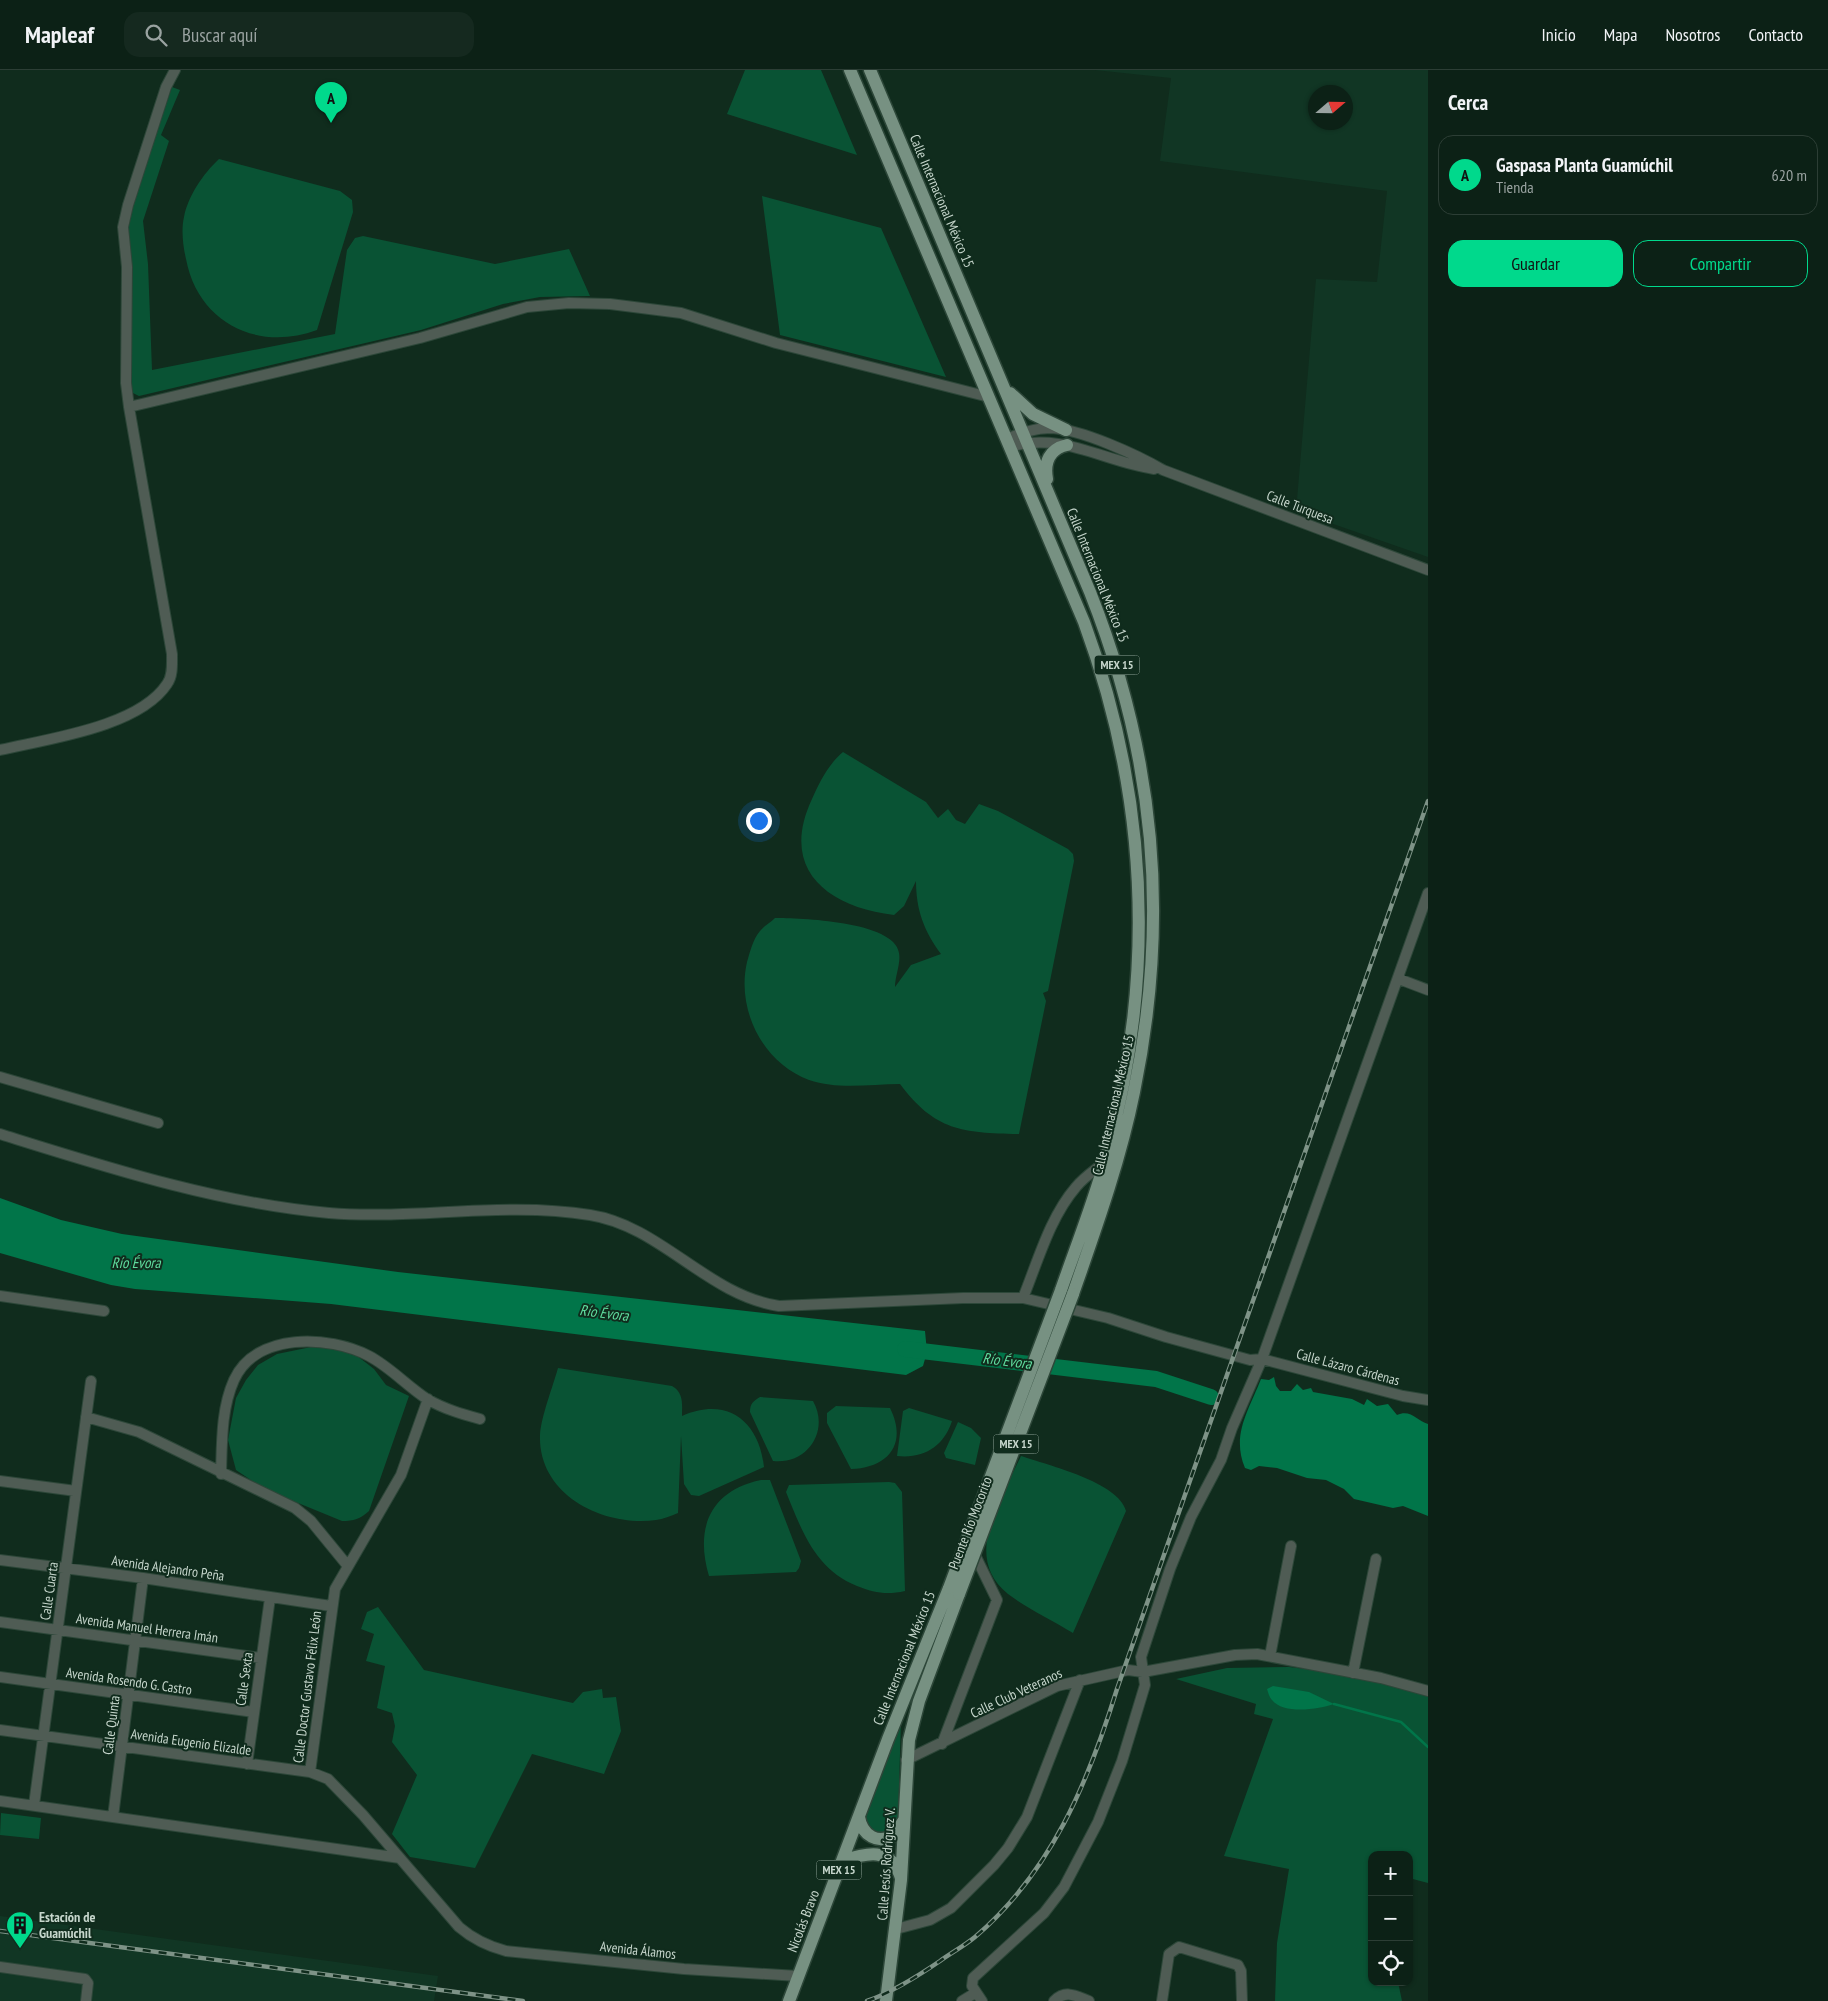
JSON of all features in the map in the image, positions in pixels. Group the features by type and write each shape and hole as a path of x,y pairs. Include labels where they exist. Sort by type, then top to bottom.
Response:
{"main road":[{"name":"Calle Internacional México 15","path":"850,70 1084,622 1102,673 1122,744 1132,813 1139,896 1137,975 1124,1080 1105,1162 1067,1292"},
{"name":"Calle Internacional México 15","path":"870,70 1006,388 1105,629 1137,742 1148,817 1154,907 1153,954 1148,1008 1134,1094 1114,1169 1067,1292"},
{"path":"1006,388 1033,414 1066,430"},
{"path":"1050,496 1046,466 1053,451 1067,445"},
{"name":"Puente Río Mocorito","path":"954,1591 974,1553 1067,1292"},
{"name":"Puente Río Mocorito","path":"954,1591 1067,1292"},
{"name":"Calle Internacional México 15","path":"888,1739 954,1591"},
{"name":"Calle Jesús Rodríguez V.","path":"886,2001 901,1880 906,1760 919,1701 954,1591"},
{"name":"Nicolás Bravo","path":"789,2001 888,1739"},
{"path":"859,1817 864,1832 868,1836 880,1839 895,1834 904,1820"},
{"path":"842,1862 868,1854 883,1856 895,1864 901,1880"}],"street":[{"path":"0,750 80,732 126,716 157,696 168,683 172,671 172,654 126,383 127,267 123,247 123,227 128,205 166,87 174,70"},
{"path":"129,407 411,340 527,307 569,303 610,304 681,313 776,343 989,397"},
{"name":"Calle Turquesa","path":"1008,443 1040,429 1066,430 1130,453 1163,470"},
{"name":"Calle Turquesa","path":"1026,436 1163,470 1428,570"},
{"path":"962,2001 979,1997 971,1982 981,1968 1011,1944 1044,1913 1069,1880 1098,1822 1122,1761 1145,1685 1141,1657 1170,1569 1191,1517 1221,1460 1232,1428 1262,1359 1399,979 1428,892"},
{"path":"1399,979 1428,990"},
{"path":"0,1078 158,1123"},
{"name":"Calle Lázaro Cárdenas","path":"0,1134 132,1175 255,1202 327,1213 535,1212 589,1215 609,1219 640,1234 731,1291 763,1303 779,1306 963,1298 1023,1298 1108,1318 1166,1337 1250,1360 1262,1359 1403,1396 1428,1400"},
{"path":"1023,1298 1043,1248 1067,1198 1077,1185 1105,1162"},
{"path":"0,1296 104,1311"},
{"path":"221,1474 224,1416 233,1382 246,1364 277,1346 307,1341 343,1345 372,1357 428,1399 451,1411 480,1419"},
{"name":"Calle Cuarta","path":"34,1805 91,1381"},
{"name":"Calle Doctor Gustavo Félix León","path":"310,1772 331,1606 335,1589 347,1565 401,1475 428,1399"},
{"path":"86,1417 139,1432 303,1513 347,1565"},
{"path":"0,1481 76,1491"},
{"path":"1270,1656 1291,1546"},
{"path":"942,1744 997,1600 974,1553"},
{"path":"1353,1673 1376,1559"},
{"name":"Avenida Alejandro Peña","path":"0,1560 143,1578 331,1606"},
{"name":"Calle Quinta","path":"113,1817 143,1578"},
{"name":"Calle Sexta","path":"247,1764 270,1598"},
{"name":"Avenida Manuel Herrera Imán","path":"0,1622 261,1658"},
{"name":"Calle Club Veteranos","path":"906,1760 942,1744 1045,1691 1080,1680 1128,1670 1143,1672 1235,1655 1270,1656 1428,1691"},
{"name":"Avenida Rosendo G. Castro","path":"0,1677 254,1712"},
{"path":"896,1929 930,1920 951,1908 994,1865 1008,1848 1027,1817 1080,1680"},
{"name":"Avenida Eugenio Elizalde","path":"0,1730 310,1772 326,1776 363,1815 459,1927 476,1941"},
{"path":"0,1800 400,1858"},
{"name":"Avenida Álamos","path":"476,1941 506,1951 684,1969 798,1976"},
{"path":"1162,2001 1169,1954 1178,1947 1238,1964 1241,1971 1242,2001"},
{"path":"0,1967 85,1979 88,1983 86,2001"},
{"path":"1054,2001 1064,1994 1089,2001"}],"shaded area":[{"path":"745,70 821,70 857,155 727,114"},
{"path":"1095,70 1428,70 1428,557 1296,511 1316,279 1377,282 1387,191 1160,161 1171,78"},
{"path":"172,87 180,90 161,135 169,141 143,221 148,264 152,370 335,334 347,250 355,238 363,236 495,264 569,249 590,296 540,297 503,304 421,330 139,396 133,393 131,384 130,265 126,232 132,205"},
{"path":"219,159 340,191 352,200 353,212 317,330 295,336 273,337 253,334 234,327 217,315 203,300 193,281 186,259 183,222 193,193 207,171"},
{"path":"762,196 881,228 946,377 780,335"},
{"path":"843,752 926,802 938,818 948,809 956,820 965,824 979,804 998,811 1068,849 1073,854 1074,861 1048,991 1043,993 1046,1001 1019,1134 982,1132 952,1126 925,1112 900,1084 843,1086 809,1080 793,1072 778,1061 766,1048 757,1033 750,1016 746,998 747,962 758,934 775,918 804,919 844,924 881,934 893,942 899,953 895,987 911,965 941,954 922,920 916,892 916,881 904,906 894,915 870,911 848,903 830,893 816,880 806,864 801,846 803,824 821,780 833,762"},
{"path":"316,1346 335,1347 356,1355 374,1369 386,1385 409,1396 369,1511 360,1518 353,1520 342,1521 264,1489 236,1470 228,1440 236,1398 246,1380 258,1365 277,1354"},
{"path":"558,1368 672,1386 680,1395 682,1416 713,1409 726,1411 748,1425 761,1451 764,1467 699,1496 691,1495 684,1484 681,1436 678,1513 659,1520 636,1521 615,1518 595,1512 577,1503 562,1490 550,1475 542,1456 541,1428"},
{"path":"760,1397 813,1401 818,1412 819,1424 812,1444 805,1452 796,1458 785,1461 773,1461 750,1412 752,1403"},
{"path":"836,1406 890,1408 897,1433 891,1452 875,1464 864,1468 851,1469 827,1423 827,1413"},
{"path":"909,1408 952,1421 944,1437 932,1449 916,1455 897,1456 903,1411"},
{"path":"958,1422 971,1428 981,1438 975,1465 946,1458 944,1453"},
{"path":"1021,1456 1097,1483 1121,1501 1126,1511 1073,1633 1008,1594 994,1579 988,1563 986,1545 990,1526 996,1508"},
{"path":"761,1480 770,1480 801,1561 799,1568 796,1572 709,1576 704,1543 710,1514 729,1493 743,1485"},
{"path":"895,1483 902,1492 905,1591 886,1593 875,1592 857,1586 830,1570 820,1559 804,1534 786,1492 789,1485"},
{"path":"378,1607 424,1670 573,1703 583,1692 602,1689 603,1698 616,1697 621,1731 604,1774 532,1754 475,1868 410,1857 392,1834 417,1775 392,1742 395,1726 392,1713 377,1708 385,1666 366,1661 374,1634 361,1629 367,1612"},
{"path":"1289,1667 1362,1676 1428,1696 1428,1883 1413,1879 1413,1851 1368,1851 1368,1986 1399,1986 1402,2001 1275,2001 1277,1943 1289,1869 1224,1856 1273,1719 1254,1714 1256,1704 1176,1679 1227,1668"},
{"path":"901,1720 898,1821 893,1830 882,1834 870,1830 865,1820"},
{"path":"1,1813 41,1818 39,1839 0,1835"},
{"path":"0,1916 438,1976 434,2001 0,2001"}],"water":[{"name":"Río Évora","path":"0,1198 61,1220 122,1234 398,1272 925,1331 927,1352 923,1366 906,1375 331,1304 135,1289 111,1285 0,1253"},
{"path":"1274,1377 1276,1386 1280,1391 1291,1391 1297,1384 1303,1390 1311,1388 1313,1392 1352,1399 1364,1405 1367,1399 1377,1406 1388,1404 1397,1415 1410,1414 1428,1424 1428,1516 1403,1506 1393,1508 1354,1499 1344,1489 1326,1480 1307,1478 1277,1468 1259,1466 1251,1470 1245,1468 1240,1445 1243,1423 1261,1379 1269,1380"},
{"path":"1273,1686 1309,1692 1334,1704 1302,1710 1285,1708 1277,1705 1270,1697 1267,1689"}],"waterway":[{"name":"Río Évora","path":"905,1349 1156,1379 1211,1397"},
{"path":"1334,1704 1401,1722 1428,1747"}],"railway":[{"path":"867,2001 896,1988 932,1967 975,1937 1002,1912 1046,1855 1064,1824 1079,1792 1106,1724 1428,801"},
{"path":"0,1931 523,2001"}],"place":[{"name":"Gaspasa Planta Guamúchil","path":"331,123"},
{"name":"Estación de Guamúchil","path":"20,1949"}]}
